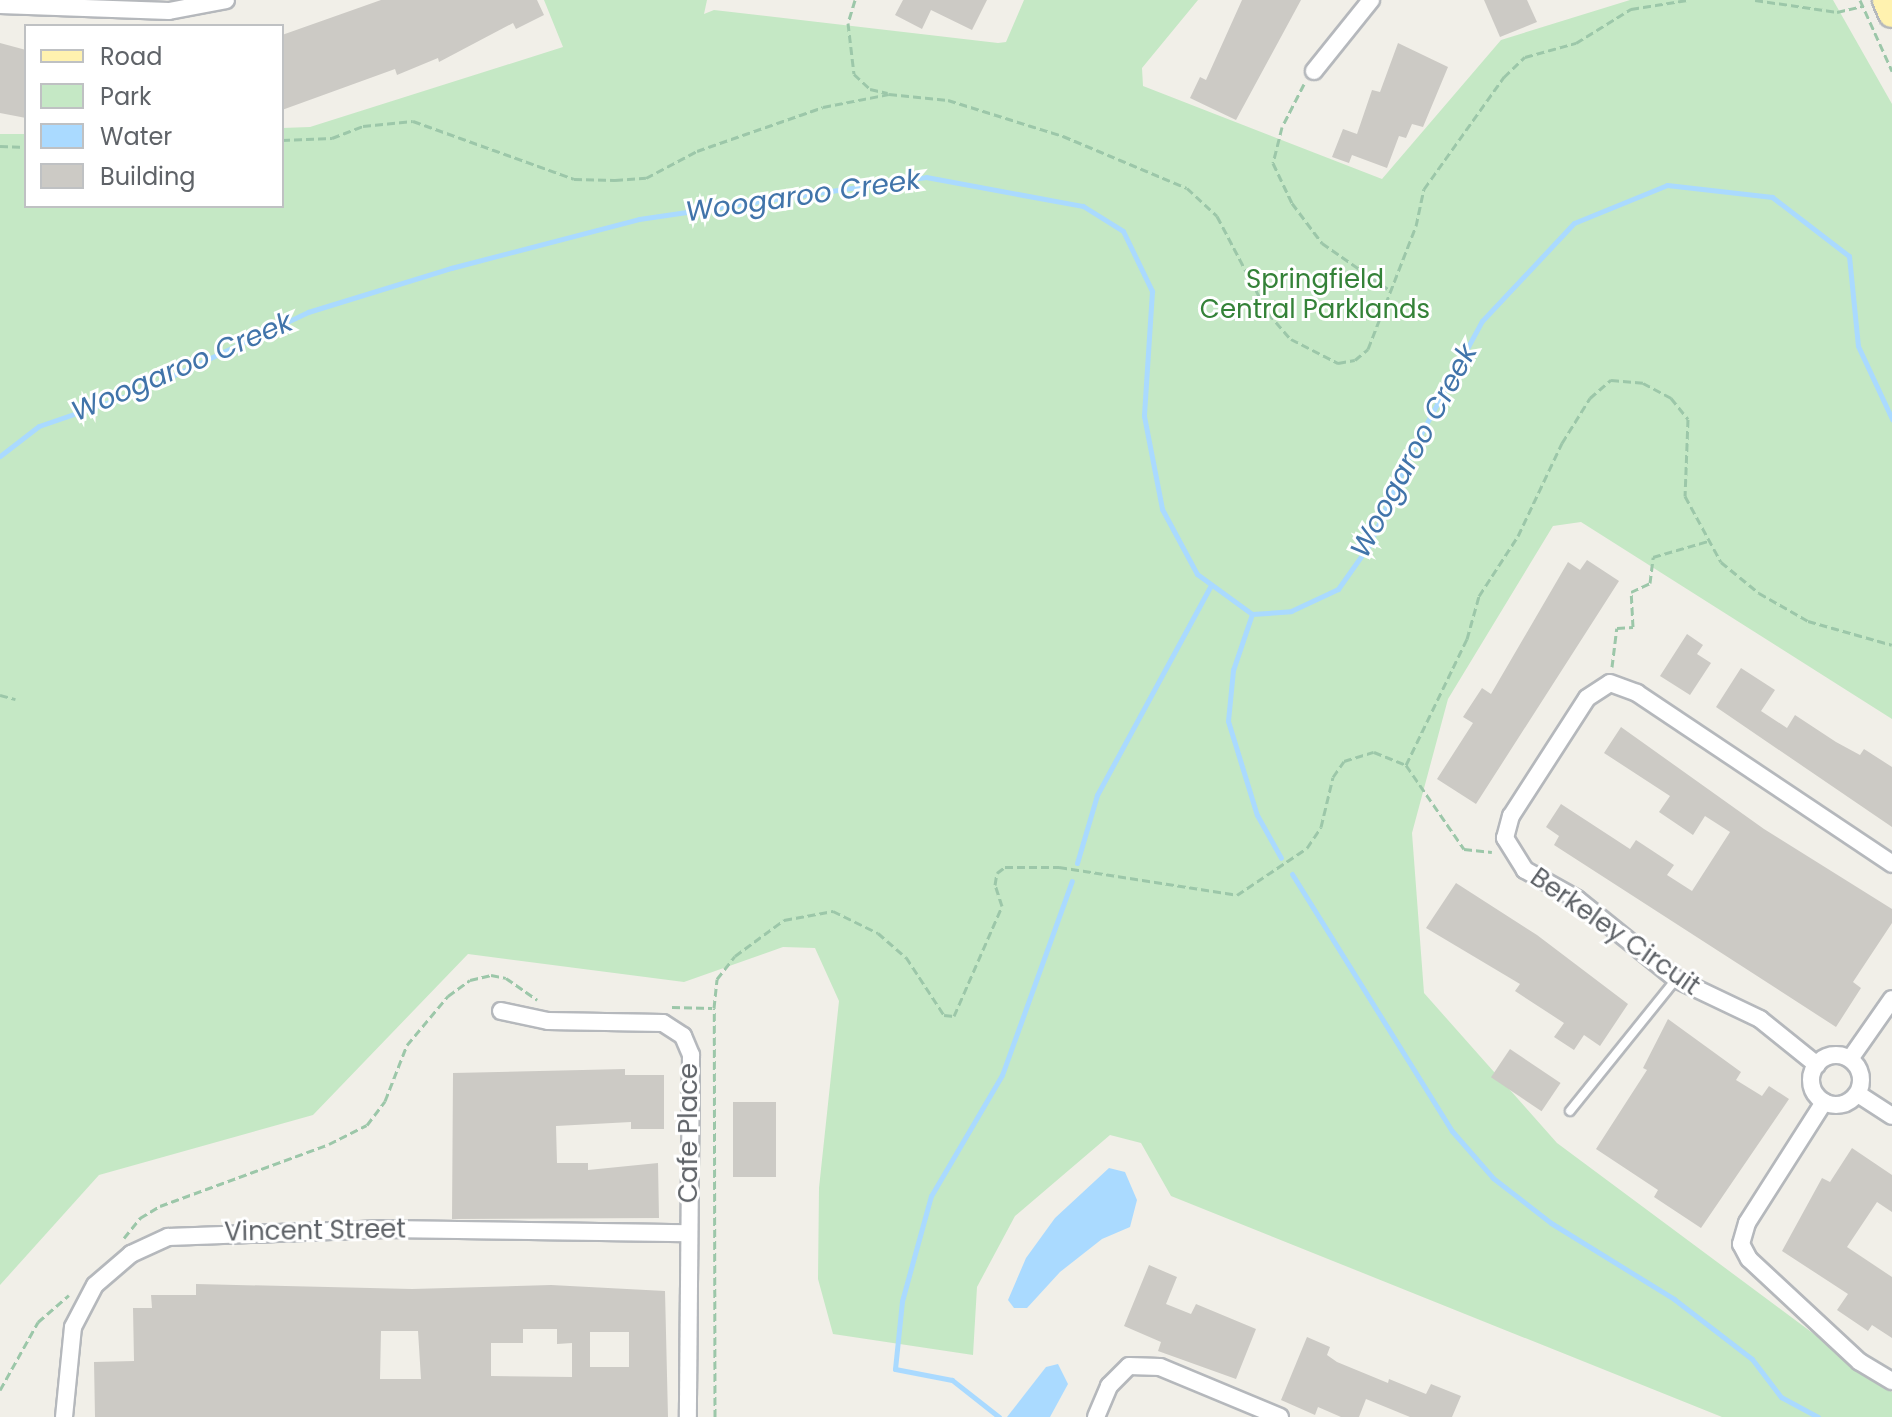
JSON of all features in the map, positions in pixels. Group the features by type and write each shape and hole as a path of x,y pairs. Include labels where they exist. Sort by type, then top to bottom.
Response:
{"main road":[{"path":"1874,3 1892,14"}],"street":[{"path":"0,5 169,11 226,0"},
{"path":"1314,71 1371,0"},
{"path":"1610,683 1637,693 1892,864"},
{"name":"Berkeley Circuit","path":"1610,683 1587,698 1517,806 1507,826 1509,849 1525,870 1577,899 1676,979 1760,1019 1817,1065"},
{"path":"1850,1059 1892,999"},
{"name":"Cafe Place","path":"501,1011 548,1021 663,1023 683,1036 691,1055 688,1417"},
{"path":"1833,1055 1850,1059 1861,1075 1858,1094 1839,1105 1824,1102 1813,1088 1817,1065 1833,1055"},
{"path":"1858,1094 1892,1116"},
{"path":"1824,1102 1747,1223 1741,1244 1749,1259 1860,1362 1892,1381"},
{"name":"Vincent Street","path":"64,1417 73,1327 95,1285 131,1254 168,1237 387,1229 689,1233"},
{"path":"1096,1417 1109,1386 1129,1366 1160,1367 1280,1417"}],"lane":[{"path":"1570,1111 1676,979"}],"path":[{"path":"855,0 848,23 854,74 870,89 993,111 1187,188 1217,216 1268,313 1291,339 1315,355 1338,363 1363,356 1416,226 1424,189 1504,77 1525,57 1587,36 1631,9 1687,0"},
{"path":"1755,0 1837,12 1874,3"},
{"path":"1860,0 1874,3"},
{"path":"1874,3 1892,71"},
{"path":"1314,71 1282,127 1273,163 1292,203 1322,243 1389,290"},
{"path":"284,140 332,138 363,126 413,121 574,179 646,178 697,151 823,107 889,94"},
{"path":"0,146 24,147"},
{"path":"1406,765 1467,639 1479,596 1518,536 1562,443 1590,398 1611,380 1643,383 1671,398 1688,419 1685,496 1721,562 1759,593 1808,621 1892,645"},
{"path":"1610,683 1617,628 1633,627 1631,592 1650,583 1653,557 1708,541"},
{"path":"0,695 15,699"},
{"path":"715,1417 714,1008 717,979 752,940 784,920 833,911 888,941 906,957 944,1015 954,1016 1002,906 995,885 997,873 1005,867 1059,867 1237,895 1307,848 1321,827 1333,777 1344,761 1374,752 1406,765 1464,849 1483,855 1509,849"},
{"path":"119,1246 140,1218 160,1206 329,1144 367,1125 385,1101 407,1045 448,996 470,980 491,975 506,978 548,1003"},
{"path":"669,1007 714,1008"},
{"path":"0,1390 38,1322 76,1291"}],"green space":[{"name":"Springfield Central Parklands","path":"544,0 707,0 704,14 714,10 998,43 1006,42 1024,0 1198,0 1142,68 1143,86 1382,179 1501,40 1630,0 1833,0 1892,104 1892,719 1581,522 1553,526 1448,699 1412,833 1424,993 1557,1143 1892,1392 1892,1417 1722,1417 1171,1196 1141,1143 1110,1135 1015,1216 977,1287 973,1355 833,1334 818,1279 819,1188 839,1001 815,948 783,947 684,982 468,954 313,1115 99,1175 0,1285 0,134 24,134 24,208 284,208 284,128 310,127 563,47"}],"water":[{"path":"1109,1168 1125,1172 1137,1200 1130,1227 1102,1239 1060,1272 1027,1308 1014,1308 1008,1300 1026,1258 1055,1218"},
{"path":"1058,1364 1068,1384 1050,1417 1007,1417 1046,1367"}],"building":[{"path":"381,0 537,0 544,15 516,29 513,23 439,62 438,58 397,75 395,69 284,109 284,34"},
{"path":"903,0 987,0 972,30 931,10 922,29 895,15"},
{"path":"1242,0 1301,0 1236,120 1190,98 1200,77 1206,80"},
{"path":"1484,0 1527,0 1537,22 1500,37"},
{"path":"0,43 24,49 24,118 0,113"},
{"path":"1398,43 1448,67 1423,127 1412,124 1406,138 1399,136 1387,168 1352,155 1349,163 1332,157 1343,129 1357,134 1372,90 1380,92"},
{"path":"1587,560 1619,581 1476,804 1437,779 1473,723 1463,717 1482,688 1491,694 1568,562 1580,570"},
{"path":"1687,634 1703,645 1697,654 1711,663 1690,695 1660,676"},
{"path":"1741,668 1775,690 1761,711 1787,728 1795,715 1860,755 1864,749 1892,767 1892,827 1716,707"},
{"path":"1621,727 1764,829 1892,909 1892,923 1853,982 1861,988 1836,1027 1554,845 1559,836 1546,827 1561,804 1630,849 1636,840 1674,865 1667,875 1692,891 1730,832 1705,816 1693,835 1659,812 1670,796 1604,753"},
{"path":"1456,883 1537,935 1628,1004 1600,1046 1584,1035 1574,1050 1554,1037 1564,1023 1515,991 1520,984 1426,928"},
{"path":"1668,1019 1741,1072 1736,1080 1762,1096 1769,1086 1789,1099 1701,1228 1654,1197 1658,1190 1596,1149 1647,1070 1643,1068"},
{"path":"1510,1049 1561,1083 1542,1111 1491,1077"},
{"path":"625,1069 625,1075 664,1075 664,1129 631,1129 631,1122 556,1126 557,1163 588,1163 588,1170 658,1163 659,1218 452,1219 453,1073"},
{"path":"733,1102 776,1102 776,1177 733,1177"},
{"path":"1852,1148 1892,1175 1892,1212 1877,1202 1847,1247 1892,1277 1892,1338 1872,1325 1868,1331 1837,1310 1848,1294 1782,1251 1822,1178 1830,1182"},
{"path":"1149,1265 1177,1277 1166,1304 1191,1314 1196,1304 1256,1329 1236,1379 1158,1351 1161,1342 1124,1326"},
{"path":"196,1284 412,1289 551,1285 665,1291 668,1417 95,1417 94,1362 134,1361 133,1308 152,1308 151,1295 196,1295","holes":["523,1329 557,1329 557,1344 572,1343 572,1377 491,1376 491,1343 523,1343","381,1331 418,1331 421,1379 380,1379","590,1332 629,1332 629,1367 590,1367"]},
{"path":"1307,1337 1330,1347 1327,1355 1337,1362 1388,1383 1389,1379 1426,1394 1431,1384 1461,1396 1452,1417 1410,1417 1366,1399 1359,1417 1341,1417 1318,1407 1315,1415 1281,1400"}],"waterway":[{"name":"Woogaroo Creek","path":"0,456 39,426 138,392 308,312 451,268 639,219 926,177 1083,206 1123,231 1152,291 1144,416 1162,509 1197,574 1252,614 1291,611 1338,589 1369,545 1410,454 1482,321 1574,223 1667,185 1772,197 1849,256 1858,346 1892,419"},
{"path":"1077,863 1097,795 1211,585"},
{"path":"1252,614 1233,670 1228,721 1257,815 1281,858"},
{"path":"1292,874 1452,1131 1493,1178 1551,1223 1674,1299 1752,1359 1781,1397 1818,1417"},
{"path":"999,1417 952,1380 895,1369 902,1301 931,1196 1002,1075 1072,881"}]}
